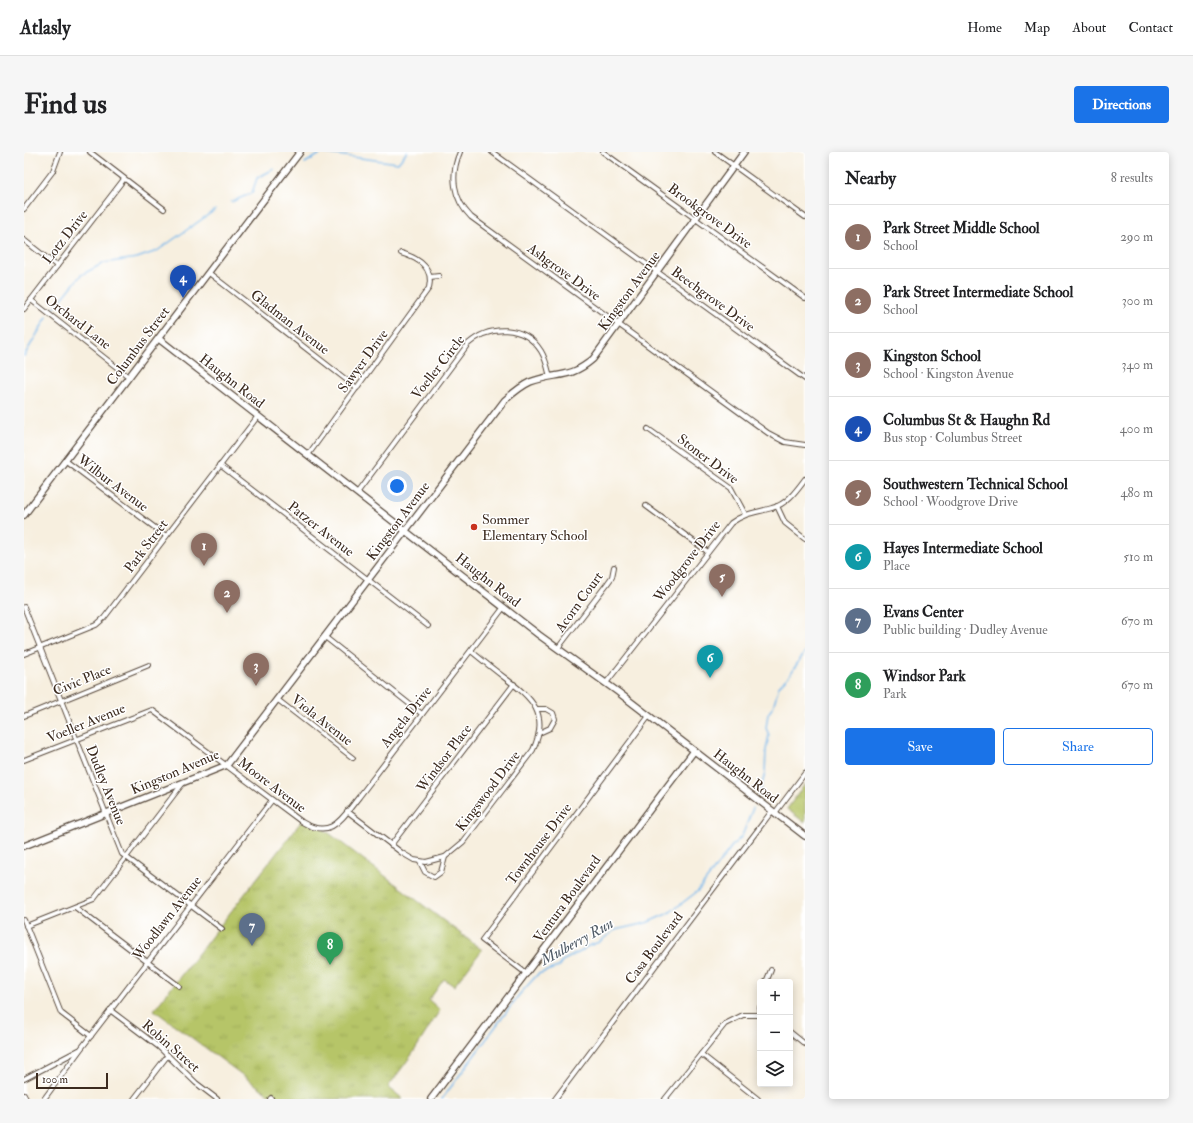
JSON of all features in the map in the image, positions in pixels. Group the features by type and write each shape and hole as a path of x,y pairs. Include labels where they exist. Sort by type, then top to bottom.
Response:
{"street":[{"path":"24,209 53,171 60,152"},
{"path":"90,152 164,209"},
{"name":"Columbus Street","path":"24,514 66,461 300,152"},
{"name":"Ashgrove Drive","path":"460,152 456,160 454,178 456,196 465,211 484,227 768,433 785,442 805,445"},
{"name":"Beechgrove Drive","path":"492,152 805,379"},
{"name":"Brookgrove Drive","path":"603,152 805,298"},
{"path":"715,152 805,217"},
{"name":"Kingston Avenue","path":"24,846 227,765 505,400 524,385 567,375 587,364 599,352 744,152"},
{"name":"Lotz Drive","path":"24,309 124,179"},
{"path":"24,240 57,266"},
{"path":"401,253 415,257 420,261 427,268 430,277 439,276"},
{"name":"Gladman Avenue","path":"209,273 357,388"},
{"name":"Sawyer Drive","path":"308,455 427,292 430,285 430,277"},
{"name":"Orchard Lane","path":"31,300 130,377"},
{"name":"Voeller Circle","path":"357,493 468,344 480,335 498,330 521,334 536,345 542,353 550,378"},
{"name":"Haughn Road","path":"159,339 504,607 606,683 805,836"},
{"name":"Park Street","path":"24,654 96,625 104,618 258,416"},
{"name":"Stoner Drive","path":"648,429 731,488 745,514"},
{"name":"Wilbur Avenue","path":"66,461 166,536"},
{"name":"Patzer Avenue","path":"220,465 428,626"},
{"name":"Woodgrove Drive","path":"606,683 731,523 745,514 777,506 792,496 805,479"},
{"path":"646,506 708,552"},
{"path":"777,506 785,523 805,539"},
{"name":"Acorn Court","path":"558,648 612,577 614,567"},
{"name":"Angela Drive","path":"319,829 334,825 347,811 504,607"},
{"name":"Dudley Avenue","path":"24,608 122,854 222,929"},
{"path":"325,637 422,714"},
{"path":"471,651 527,695 537,709"},
{"name":"Civic Place","path":"24,716 149,665"},
{"name":"Windsor Place","path":"391,845 514,684"},
{"name":"Viola Avenue","path":"278,700 353,758"},
{"name":"Kingswood Drive","path":"347,811 402,853 420,862 445,857 463,842 528,758 535,746 539,733 540,723 537,709 549,710 553,712 555,719 550,728 539,733"},
{"name":"Voeller Avenue","path":"24,760 148,710 156,712"},
{"name":"Moore Avenue","path":"156,712 302,822 319,829"},
{"name":"Townhouse Drive","path":"527,974 482,940 649,716"},
{"name":"Ventura Boulevard","path":"431,1099 527,974 694,751"},
{"name":"Casa Boulevard","path":"556,1099 773,812 805,773"},
{"path":"26,926 75,907 98,896 183,783"},
{"name":"Woodlawn Avenue","path":"44,1099 190,905 272,800"},
{"name":"Kingswood Drive","path":"420,862 424,872 434,877 441,872 445,857"},
{"path":"75,907 179,986"},
{"path":"24,920 61,1013 91,1036"},
{"path":"24,935 30,936"},
{"path":"767,979 771,970"},
{"name":"Robin Street","path":"110,1010 168,1055 196,1083 217,1099"},
{"path":"665,1099 725,1024 743,1015 757,1015"},
{"path":"793,1034 805,1044"},
{"name":"Woodlawn Avenue","path":"24,1079 80,1050"},
{"path":"700,1054 758,1099"},
{"path":"134,1099 168,1055"},
{"path":"24,1095 26,1099"}],"green space":[{"path":"805,784 805,823 787,809"},
{"path":"304,818 317,824 482,950 454,986 444,979 429,1000 440,1010 413,1053 388,1087 403,1099 275,1099 154,1010"}],"waterway":[{"path":"305,163 322,153 398,163 407,152"},
{"path":"231,202 252,193 257,178 274,169"},
{"path":"52,311 81,275 104,263 137,258 157,251 215,210"},
{"path":"24,356 47,317"},
{"name":"Mulberry Run","path":"759,796 765,773 766,750 769,735 766,728 768,714 773,707 779,686 789,676 805,652"},
{"name":"Mulberry Run","path":"442,1099 519,995 538,974 558,967 562,961 582,951 586,947 599,942 615,930 646,923 669,913 698,891 732,846 742,836 753,808"}],"place":[{"name":"Columbus St & Haughn Rd","path":"183,298"},
{"name":"Sommer Elementary School","path":"474,527"},
{"name":"Park Street Middle School","path":"204,566"},
{"name":"Southwestern Technical School","path":"722,597"},
{"name":"Park Street Intermediate School","path":"227,613"},
{"name":"Hayes Intermediate School","path":"710,678"},
{"name":"Kingston School","path":"256,686"},
{"name":"Evans Center","path":"252,946"},
{"name":"Windsor Park","path":"330,965"}]}
